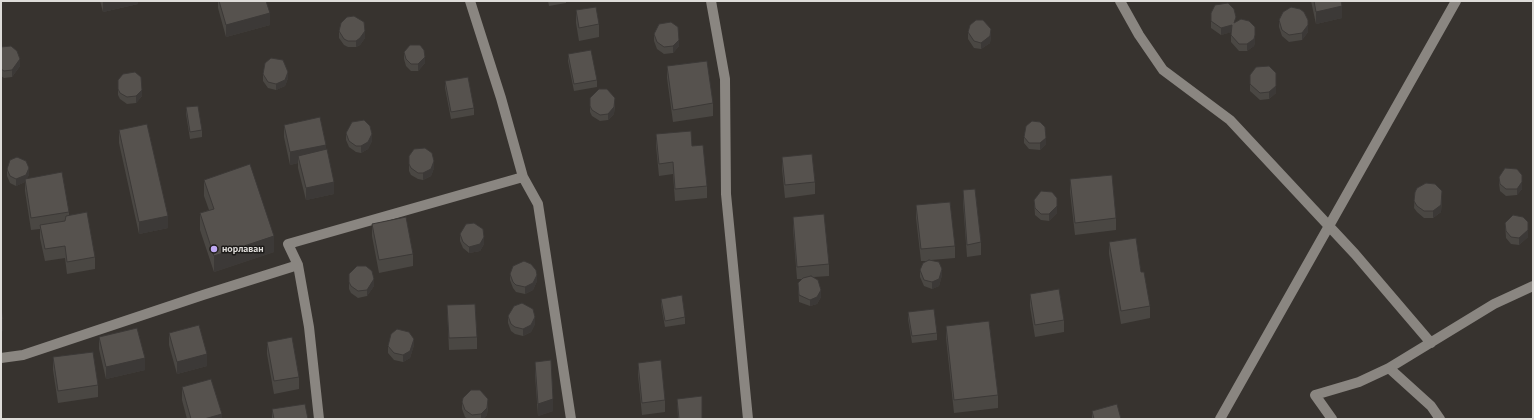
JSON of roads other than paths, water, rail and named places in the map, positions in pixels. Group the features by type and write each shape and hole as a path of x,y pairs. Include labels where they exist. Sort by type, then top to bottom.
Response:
{"street":[{"path":"470,1 524,177 538,204 570,419"},
{"path":"711,1 725,78 726,194 748,419"},
{"path":"1120,1 1139,35 1163,70 1230,120 1329,228 1355,254 1431,342"},
{"path":"1220,419 1456,1"},
{"path":"319,419 309,327 298,265 288,244 524,177"},
{"path":"1,358 37,351 203,295 298,265"},
{"path":"1332,419 1315,395 1358,382 1389,368 1494,304 1533,286"},
{"path":"1389,368 1431,406 1440,419"}],"place":[{"name":"норлаван","path":"214,249"}]}
